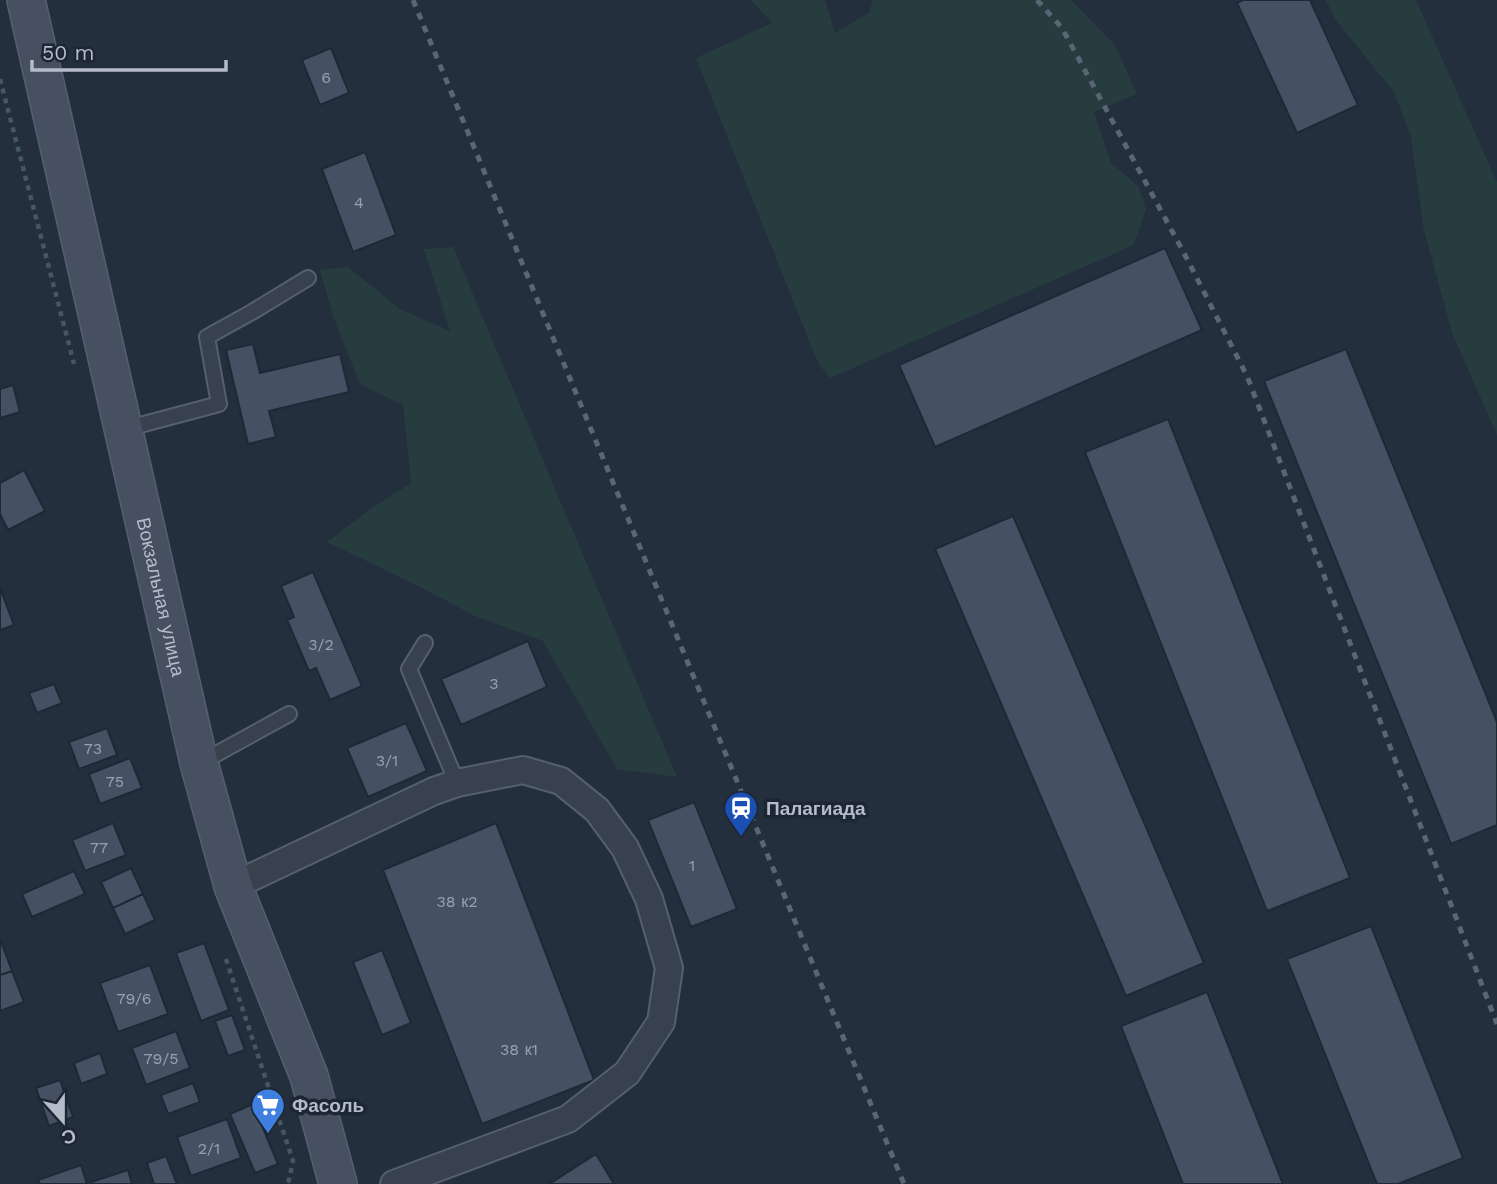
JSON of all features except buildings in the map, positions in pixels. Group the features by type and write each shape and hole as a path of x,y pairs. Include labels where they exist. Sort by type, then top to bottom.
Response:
{"main road":[{"name":"Вокзальная улица","path":"26,0 199,763 233,886 309,1076 338,1184"}],"street":[{"path":"233,886 434,792 457,783 523,770 561,781 597,810 625,848 649,899 669,968 661,1022 627,1073 568,1119 394,1184"}],"lane":[{"path":"124,430 219,404 207,337 308,278"},
{"path":"425,643 409,669 457,783"},
{"path":"199,763 289,713"}],"green space":[{"path":"751,0 825,0 835,33 869,13 873,0 1071,0 1115,45 1137,94 1094,112 1111,163 1138,186 1146,209 1134,245 830,378 819,365 696,58 772,23"},
{"path":"1326,0 1416,0 1497,182 1497,435 1453,335 1424,231 1411,137 1394,92 1335,19"},
{"path":"453,247 677,777 617,769 543,641 475,616 327,542 411,483 403,405 360,384 334,319 320,270 348,267 400,309 450,331 424,249"}],"railway":[{"path":"413,0 904,1184"},
{"path":"1037,0 1062,28 1247,376 1497,1024"}],"place":[{"name":"Палагиада","path":"741,838"},
{"name":"Фасоль","path":"268,1135"}]}
